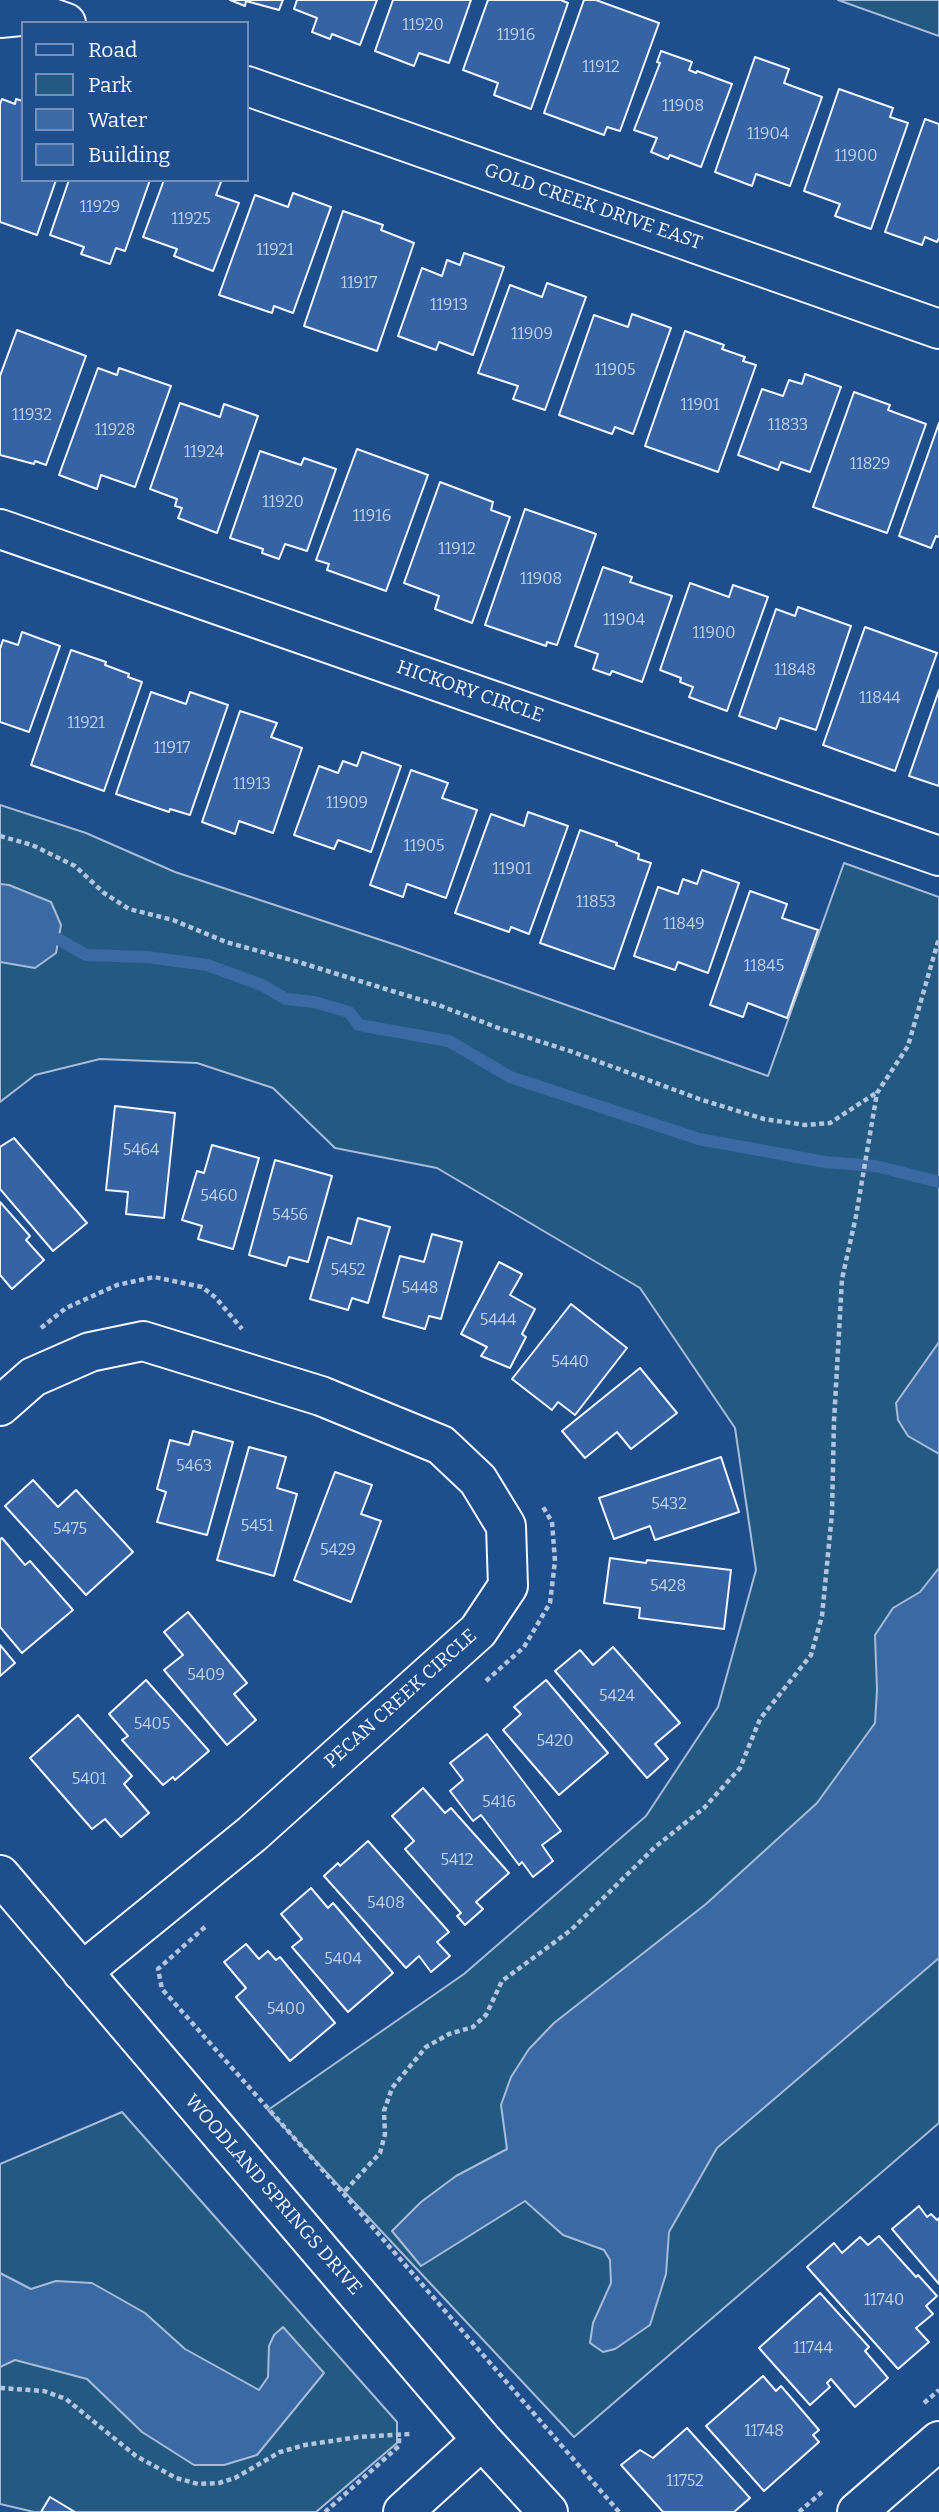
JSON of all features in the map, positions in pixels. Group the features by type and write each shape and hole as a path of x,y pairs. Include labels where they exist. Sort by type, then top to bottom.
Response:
{"street":[{"path":"0,18 41,14 60,21"},
{"name":"GOLD CREEK DRIVE EAST","path":"248,86 939,329"},
{"name":"HICKORY CIRCLE","path":"0,529 939,856"},
{"name":"PECAN CREEK CIRCLE","path":"0,1406 33,1377 90,1352 143,1341 321,1396 441,1445 478,1480 506,1526 508,1586 478,1631 253,1834 82,1972"},
{"name":"WOODLAND SPRINGS DRIVE","path":"0,1875 482,2440 548,2512"},
{"path":"403,2512 482,2440"},
{"path":"857,2512 939,2441"}],"path":[{"path":"0,836 32,845 75,866 104,893 129,909 173,920 226,942 441,1006 699,1099 751,1115 804,1125 830,1123 877,1093"},
{"path":"343,2193 380,2153 385,2134 384,2110 392,2088 426,2047 449,2034 473,2027 486,2015 502,1981 571,1930 655,1847 704,1808 740,1768 760,1719 811,1655 822,1616 832,1513 842,1279 856,1216 877,1093 908,1046 939,938"},
{"path":"36,1332 66,1308 117,1285 154,1278 201,1287 216,1298 239,1328 248,1333"},
{"path":"476,1690 524,1647 550,1603 555,1561 552,1522 539,1500"},
{"path":"209,1924 158,1969 162,1989 619,2512"},
{"path":"0,2388 44,2392 66,2399 136,2456 176,2478 198,2484 219,2483 236,2478 280,2452 293,2448 358,2437 411,2434"},
{"path":"326,2512 400,2446 399,2434"}],"green space":[{"path":"838,0 939,0 939,36"},
{"path":"0,805 86,833 175,872 399,946 768,1076 844,863 939,897 939,2123 574,2437 268,2110 464,1974 646,1816 718,1707 756,1570 735,1428 640,1288 437,1168 335,1148 273,1088 197,1063 100,1059 35,1075 0,1102"},
{"path":"122,2112 397,2422 397,2443 316,2512 34,2512 0,2504 0,2164"}],"water":[{"path":"0,884 51,902 61,925 56,953 35,968 0,962"},
{"path":"939,1342 939,1454 908,1436 898,1420 896,1403"},
{"path":"939,1568 939,1958 717,2148 669,2232 666,2274 650,2325 615,2349 603,2352 590,2343 593,2323 611,2283 610,2260 604,2250 563,2235 525,2201 421,2266 392,2231 421,2202 456,2176 507,2149 501,2105 511,2077 529,2049 554,2023 706,1904 817,1803 875,1723 875,1635 893,1608 920,1592"},
{"path":"0,2273 31,2289 56,2281 92,2283 145,2313 185,2349 259,2390 268,2377 269,2346 274,2335 283,2327 324,2373 257,2455 224,2465 194,2465 142,2432 87,2379 15,2360 0,2367"}],"building":[{"path":"230,0 283,0 279,10 246,1 245,6"},
{"path":"297,0 377,0 360,45 332,34 330,39 312,32 317,18 294,9"},
{"path":"393,0 471,0 449,63 419,53 414,66 375,51"},
{"path":"488,0 561,0 568,3 531,109 494,95 498,83 463,70"},
{"path":"584,0 596,0 659,23 620,131 607,127 604,135 544,113"},
{"path":"661,51 692,62 689,70 732,84 701,167 670,155 668,159 651,152 657,138 634,130 660,63 657,62"},
{"path":"755,57 789,69 784,83 822,97 790,186 756,174 752,186 715,172"},
{"path":"839,89 893,108 890,117 908,123 871,229 835,216 840,204 804,191"},
{"path":"2,99 15,104 16,99 21,100 21,182 55,182 37,235 0,222"},
{"path":"925,119 939,124 939,238 937,242 925,237 922,245 885,232"},
{"path":"68,182 149,182 125,251 116,248 110,264 81,254 84,247 50,235"},
{"path":"163,182 221,182 216,195 239,203 213,271 174,256 177,249 143,237"},
{"path":"293,193 331,207 293,313 274,306 272,313 219,295 255,195 288,207"},
{"path":"343,211 383,225 381,230 414,243 377,351 304,326"},
{"path":"464,253 504,267 473,355 439,342 436,350 398,336 422,268 442,276 447,260 460,265"},
{"path":"547,283 586,297 545,410 513,399 518,386 478,373 510,285 542,297"},
{"path":"632,314 671,328 633,434 615,427 612,434 559,415 594,315 628,327"},
{"path":"17,330 86,356 46,465 0,455 0,376"},
{"path":"685,331 724,345 722,349 745,357 743,361 756,365 718,472 645,446"},
{"path":"98,368 117,375 119,368 171,386 135,487 101,475 97,489 59,475"},
{"path":"805,374 841,387 810,472 781,462 778,470 738,455 762,389 783,396 789,380 802,384"},
{"path":"854,392 890,405 888,410 926,424 887,533 813,507"},
{"path":"180,403 220,417 224,404 258,416 217,533 178,518 182,508 175,506 177,499 150,489"},
{"path":"939,423 939,537 936,536 931,548 899,536"},
{"path":"357,449 428,475 386,591 327,570 329,564 316,560"},
{"path":"260,451 301,465 304,458 336,469 307,551 285,544 279,559 262,553 263,549 230,538"},
{"path":"440,482 493,502 491,510 510,517 472,623 435,609 439,596 404,583"},
{"path":"525,509 596,534 557,645 547,642 546,646 485,625"},
{"path":"603,567 632,577 630,582 672,596 642,682 612,671 610,675 593,669 598,654 575,646"},
{"path":"690,583 729,597 733,585 768,597 727,711 689,697 693,687 680,682 681,678 660,670"},
{"path":"798,607 851,626 816,730 780,718 776,729 739,716 776,609 795,616"},
{"path":"865,627 937,653 895,771 823,745"},
{"path":"22,632 60,646 29,732 0,722 0,649 3,640 18,645"},
{"path":"71,650 106,662 105,665 142,682 104,791 31,765"},
{"path":"939,690 939,786 909,776"},
{"path":"151,692 186,704 190,692 228,705 190,815 170,809 169,812 116,794"},
{"path":"240,711 277,723 271,737 302,748 273,833 239,821 235,834 202,822"},
{"path":"362,752 401,766 371,852 338,840 334,849 294,835 319,766 338,773 343,761 357,766"},
{"path":"411,770 448,783 442,798 477,810 446,898 407,884 403,897 370,885"},
{"path":"528,812 568,826 529,934 511,927 509,932 455,913 491,814 524,826"},
{"path":"580,830 617,843 616,845 639,854 638,859 651,863 614,969 540,943"},
{"path":"702,870 739,883 708,973 678,962 675,970 634,956 658,887 678,894 683,879 697,884"},
{"path":"750,891 787,904 782,918 818,930 787,1018 748,1003 743,1017 710,1005"},
{"path":"115,1106 175,1113 164,1218 126,1214 128,1192 106,1190"},
{"path":"14,1138 87,1223 53,1251 0,1189 0,1147"},
{"path":"212,1145 259,1158 233,1249 198,1239 202,1226 182,1220 197,1171 204,1173"},
{"path":"275,1160 332,1176 308,1262 289,1257 286,1266 249,1255"},
{"path":"0,1202 30,1236 26,1240 44,1260 12,1289 0,1275"},
{"path":"358,1218 390,1227 368,1303 352,1298 348,1310 310,1299 328,1237 351,1244"},
{"path":"432,1234 462,1242 441,1319 429,1316 425,1329 383,1317 400,1256 424,1262"},
{"path":"499,1262 522,1274 510,1295 535,1309 522,1334 526,1337 510,1368 481,1356 487,1347 461,1334"},
{"path":"571,1304 627,1348 575,1415 558,1402 552,1410 512,1379"},
{"path":"640,1368 677,1413 631,1449 617,1432 585,1458 562,1431"},
{"path":"193,1431 233,1442 207,1535 157,1522 166,1492 157,1489 170,1440 189,1445"},
{"path":"249,1447 286,1457 277,1488 297,1494 274,1576 217,1560"},
{"path":"721,1457 739,1512 655,1540 650,1526 614,1539 599,1498"},
{"path":"335,1472 372,1485 361,1514 381,1521 351,1602 294,1580"},
{"path":"33,1480 58,1507 76,1490 133,1552 86,1595 5,1506"},
{"path":"2,1538 25,1565 30,1561 73,1610 22,1653 0,1627"},
{"path":"610,1558 731,1570 724,1629 639,1618 640,1608 604,1603"},
{"path":"188,1612 247,1683 234,1694 256,1720 227,1745 164,1670 183,1655 164,1632"},
{"path":"0,1645 15,1663 0,1676"},
{"path":"613,1647 680,1723 655,1744 668,1759 647,1778 555,1671 580,1650 593,1665"},
{"path":"146,1680 209,1751 175,1780 173,1777 163,1785 122,1740 128,1736 109,1714"},
{"path":"546,1680 608,1753 559,1795 503,1730 521,1714 514,1707"},
{"path":"78,1715 132,1776 124,1784 149,1813 121,1837 105,1819 92,1829 30,1758"},
{"path":"487,1734 561,1831 542,1845 553,1861 533,1877 522,1862 519,1865 481,1815 473,1821 450,1791 463,1780 450,1763"},
{"path":"423,1788 445,1813 451,1808 509,1873 476,1902 483,1909 465,1925 457,1916 461,1913 405,1849 414,1841 392,1816"},
{"path":"368,1841 449,1932 437,1942 450,1956 431,1972 419,1956 406,1968 324,1876 338,1863 340,1866"},
{"path":"311,1888 328,1908 333,1903 393,1973 348,2012 292,1947 302,1939 281,1914"},
{"path":"246,1944 259,1959 268,1951 276,1960 280,1957 335,2023 290,2061 236,1997 246,1988 224,1962"},
{"path":"919,2206 927,2217 931,2214 937,2220 939,2218 939,2284 892,2229"},
{"path":"879,2236 937,2296 926,2306 933,2314 916,2328 929,2342 898,2369 807,2267 834,2243 842,2253 860,2237 868,2245"},
{"path":"820,2293 869,2347 865,2351 888,2378 855,2407 831,2379 827,2383 830,2387 810,2405 759,2348"},
{"path":"763,2376 776,2391 781,2386 819,2430 813,2435 819,2442 764,2491 706,2426"},
{"path":"687,2428 750,2498 734,2512 663,2512 621,2465 640,2450 653,2458"},
{"path":"50,2497 75,2512 41,2512"}],"waterway":[{"path":"58,939 86,955 147,957 207,965 262,985 286,999 314,1002 349,1012 359,1025 449,1041 510,1077 699,1139 825,1162 876,1166 939,1182"}]}
